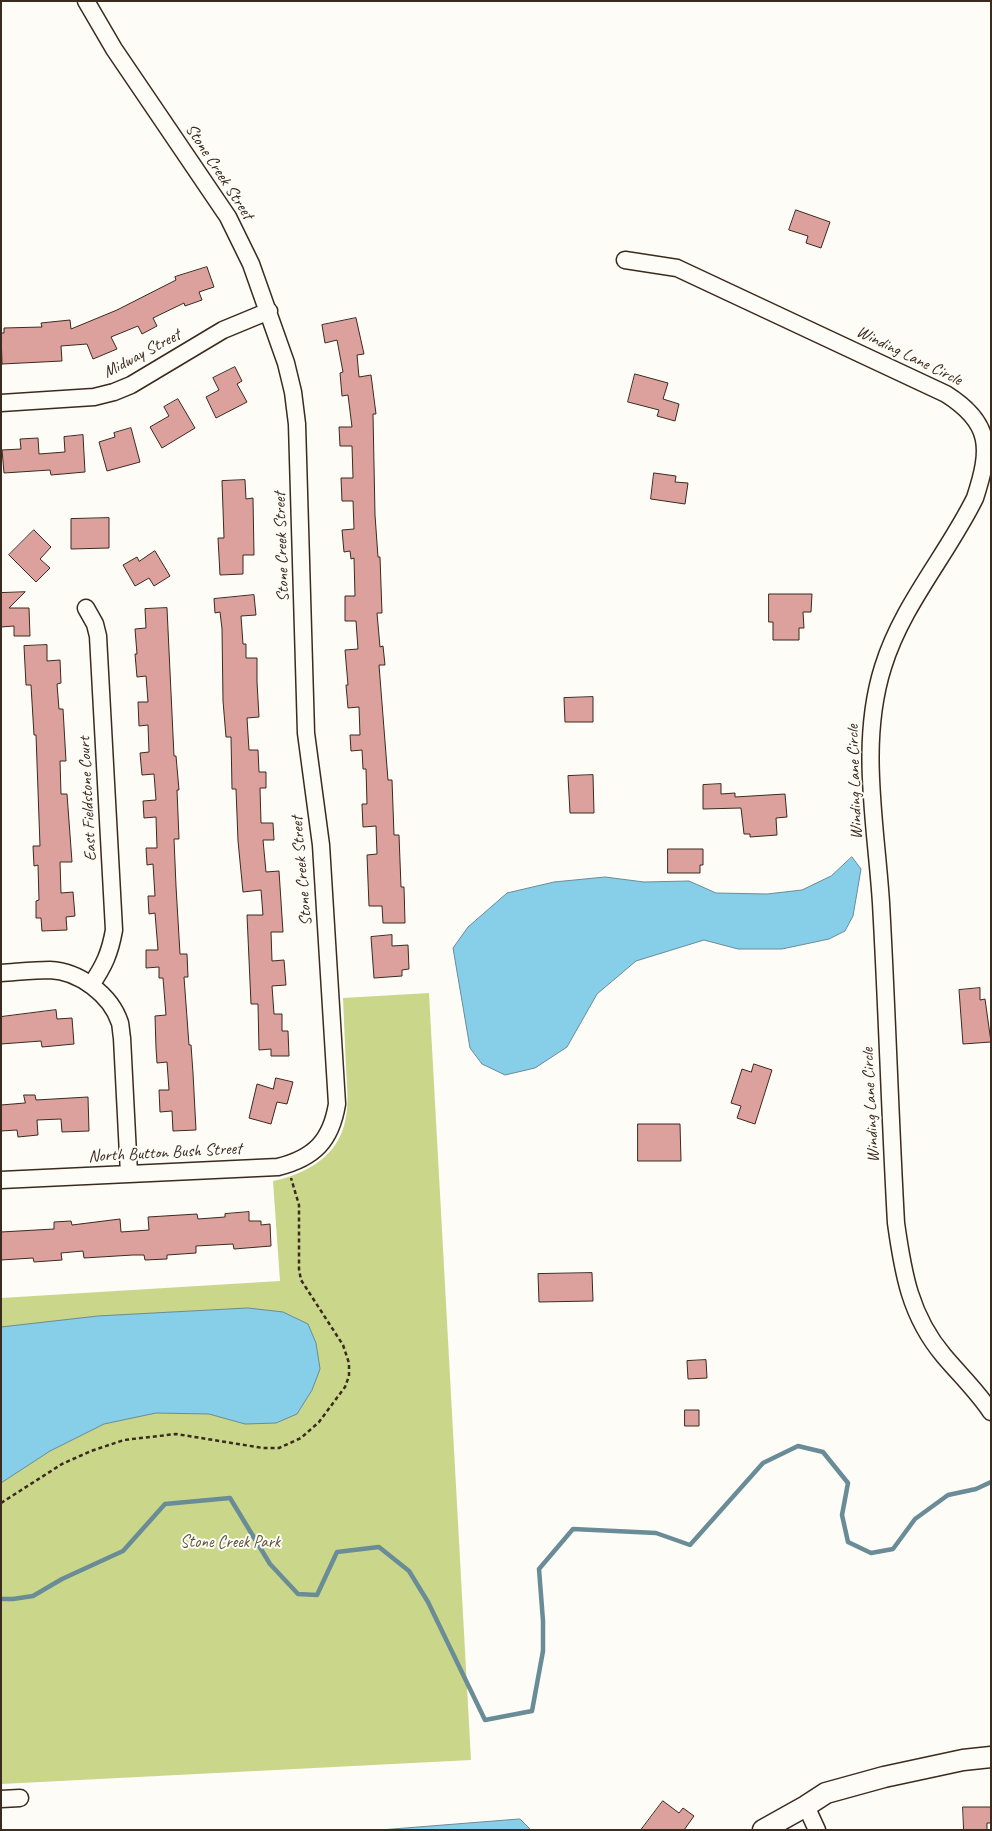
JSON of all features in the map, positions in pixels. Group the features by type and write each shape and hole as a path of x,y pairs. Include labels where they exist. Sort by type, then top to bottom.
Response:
{"street":[{"name":"Stone Creek Street","path":"86,1 114,49 228,217 251,264 286,363 293,392 297,424 306,733 321,845 337,1104 330,1131 323,1142"},
{"name":"Winding Lane Circle","path":"625,260 676,268 946,394 968,409 979,422 983,432 986,450 981,478 974,498 910,608 890,647 877,689 870,732 871,791 881,904 896,1223 901,1264 912,1303 920,1322 944,1356 974,1389 991,1412"},
{"name":"Midway Street","path":"1,403 94,397 114,392 131,385 223,330 268,311"},
{"name":"East Fieldstone Court","path":"86,608 95,624 98,636 114,930 111,948 104,965 91,985"},
{"path":"1,973 51,970 67,973 91,985 110,1006 120,1022 129,1174"},
{"name":"North Button Bush Street","path":"1,1180 278,1167 302,1159 312,1153 323,1142"},
{"path":"763,1830 826,1793 884,1777 963,1760 991,1757"},
{"path":"1,1799 20,1798"},
{"path":"806,1806 817,1830"}],"path":[{"path":"1,1504 62,1464 91,1451 124,1440 176,1434 262,1448 279,1448 301,1438 319,1422 345,1387 349,1376 350,1363 343,1345 301,1280 299,1269 299,1205 291,1177"}],"green space":[{"name":"Stone Creek Park","path":"429,993 471,1760 1,1784 1,1298 280,1281 273,1181 295,1175 306,1170 324,1157 338,1140 347,1114 348,1098 343,998"}],"water":[{"path":"852,857 861,869 853,916 845,931 829,939 782,949 738,949 704,940 636,961 597,994 567,1047 535,1068 505,1075 482,1064 470,1048 453,948 468,927 507,893 554,882 605,877 644,882 689,881 716,893 767,894 802,890 831,876"},
{"path":"248,1308 283,1312 308,1324 316,1343 320,1369 312,1390 297,1414 276,1423 245,1424 209,1414 156,1413 104,1424 50,1451 1,1483 1,1327 98,1316"},
{"path":"519,1819 531,1830 380,1830"}],"building":[{"path":"796,210 830,222 821,248 806,243 808,236 789,230"},
{"path":"207,267 214,287 199,292 202,300 185,306 184,303 153,318 157,326 142,334 138,326 111,337 117,349 93,359 87,344 61,346 62,361 2,364 1,333 4,333 4,328 42,327 41,323 70,320 71,329 117,310 176,280 175,277"},
{"path":"356,318 364,354 357,355 359,377 371,375 376,414 373,414 375,515 378,557 380,557 382,613 377,613 380,647 383,646 385,665 379,665 388,780 392,780 394,835 399,835 401,887 404,887 405,923 383,923 382,906 369,906 367,855 377,854 376,826 363,827 362,804 367,804 366,769 363,769 362,750 351,751 350,735 360,735 359,707 348,708 345,650 358,649 356,621 345,621 345,596 355,596 354,558 351,559 350,551 344,552 342,530 354,529 353,501 342,501 341,478 353,478 352,446 340,446 339,427 352,427 348,395 342,396 340,373 343,372 337,340 325,343 322,325"},
{"path":"235,367 242,381 237,384 247,402 216,418 206,397 219,390 213,378"},
{"path":"635,374 668,383 663,399 679,404 675,421 657,416 659,410 628,402"},
{"path":"178,399 195,428 162,448 150,427 169,416 164,407"},
{"path":"131,428 140,462 107,471 99,442 115,437 114,433"},
{"path":"83,435 85,472 51,475 50,470 4,473 2,450 21,449 20,439 38,438 39,454 65,452 64,437"},
{"path":"654,473 676,476 675,482 688,483 685,504 651,499"},
{"path":"245,480 246,499 253,498 254,555 243,555 243,574 220,575 218,538 224,538 222,481"},
{"path":"109,518 109,548 71,549 71,519"},
{"path":"34,530 51,547 40,559 50,568 36,582 9,555"},
{"path":"155,551 170,576 154,586 149,578 135,586 123,565 137,557 139,561"},
{"path":"25,592 9,608 29,608 30,636 14,636 14,626 1,627 1,593"},
{"path":"769,594 812,594 811,612 803,612 804,628 799,628 799,640 773,640 773,622 769,622"},
{"path":"254,595 256,615 241,616 243,644 246,644 246,658 257,658 259,717 247,718 249,750 258,750 259,772 266,772 266,788 260,788 261,823 273,823 274,840 263,840 266,872 279,871 283,932 271,932 272,961 284,960 286,985 272,986 274,1014 282,1014 282,1031 288,1031 289,1056 271,1056 271,1049 259,1050 258,1004 251,1004 247,915 263,915 261,890 243,892 238,841 236,789 232,789 231,737 226,737 223,701 222,629 220,612 215,613 214,599"},
{"path":"167,608 174,756 176,756 179,790 177,790 179,839 174,839 176,886 180,954 187,954 188,977 184,977 189,1045 191,1045 196,1130 173,1131 172,1111 160,1112 159,1090 169,1090 167,1062 157,1063 156,1048 155,1016 166,1015 163,978 159,978 159,967 146,968 146,950 158,950 155,913 149,914 148,896 155,896 153,864 147,865 146,848 157,848 156,817 144,818 143,801 156,800 154,774 142,775 140,753 149,752 148,725 139,726 138,702 148,702 146,676 137,677 135,654 137,654 135,629 146,628 145,609"},
{"path":"47,645 47,661 60,660 61,683 57,684 59,709 63,709 66,761 60,761 61,794 67,794 72,862 60,862 61,893 73,892 75,916 66,917 67,930 42,931 41,918 36,918 36,901 39,900 38,865 34,866 33,846 40,846 36,735 34,735 31,685 26,685 24,646"},
{"path":"593,697 593,722 565,722 564,698"},
{"path":"593,775 594,813 570,813 568,776"},
{"path":"721,784 721,794 735,793 735,797 785,794 787,817 776,818 777,835 750,837 750,834 744,834 741,808 703,809 703,785"},
{"path":"668,849 703,849 703,865 700,865 700,873 668,873"},
{"path":"392,935 392,946 408,945 409,969 402,970 402,976 374,978 371,937"},
{"path":"980,988 980,1000 985,999 991,1042 963,1044 959,990"},
{"path":"56,1010 57,1019 72,1018 74,1044 42,1047 41,1041 1,1044 1,1017"},
{"path":"754,1064 772,1070 755,1124 737,1118 741,1106 731,1103 742,1069 751,1072"},
{"path":"276,1078 293,1082 287,1104 277,1102 271,1124 249,1118 257,1084 273,1089"},
{"path":"24,1095 35,1095 36,1100 88,1097 89,1131 62,1132 61,1119 37,1120 38,1135 18,1137 17,1130 1,1131 1,1105 25,1103"},
{"path":"638,1124 680,1124 681,1161 638,1161"},
{"path":"249,1212 249,1221 261,1221 261,1225 270,1224 271,1246 234,1249 233,1244 196,1246 196,1253 167,1255 167,1259 145,1260 144,1255 84,1258 83,1251 61,1253 62,1260 34,1262 33,1258 1,1260 1,1232 54,1229 54,1222 71,1221 72,1225 120,1219 121,1232 149,1230 148,1217 197,1214 198,1219 225,1217 225,1214"},
{"path":"592,1273 593,1301 539,1302 538,1274"},
{"path":"706,1360 707,1378 688,1379 687,1361"},
{"path":"685,1410 699,1410 699,1426 685,1426"},
{"path":"663,1801 679,1813 683,1808 694,1816 684,1830 641,1830"},
{"path":"963,1807 991,1807 991,1823 987,1823 987,1830 964,1830"}],"waterway":[{"path":"1,1599 33,1596 62,1579 123,1551 165,1504 230,1498 270,1564 298,1594 317,1595 337,1552 379,1547 409,1571 428,1602 485,1720 532,1711 543,1651 543,1621 539,1569 573,1529 656,1533 690,1545 763,1463 798,1446 823,1452 848,1483 842,1515 848,1542 871,1553 893,1549 915,1519 948,1495 976,1489 991,1482"}]}
